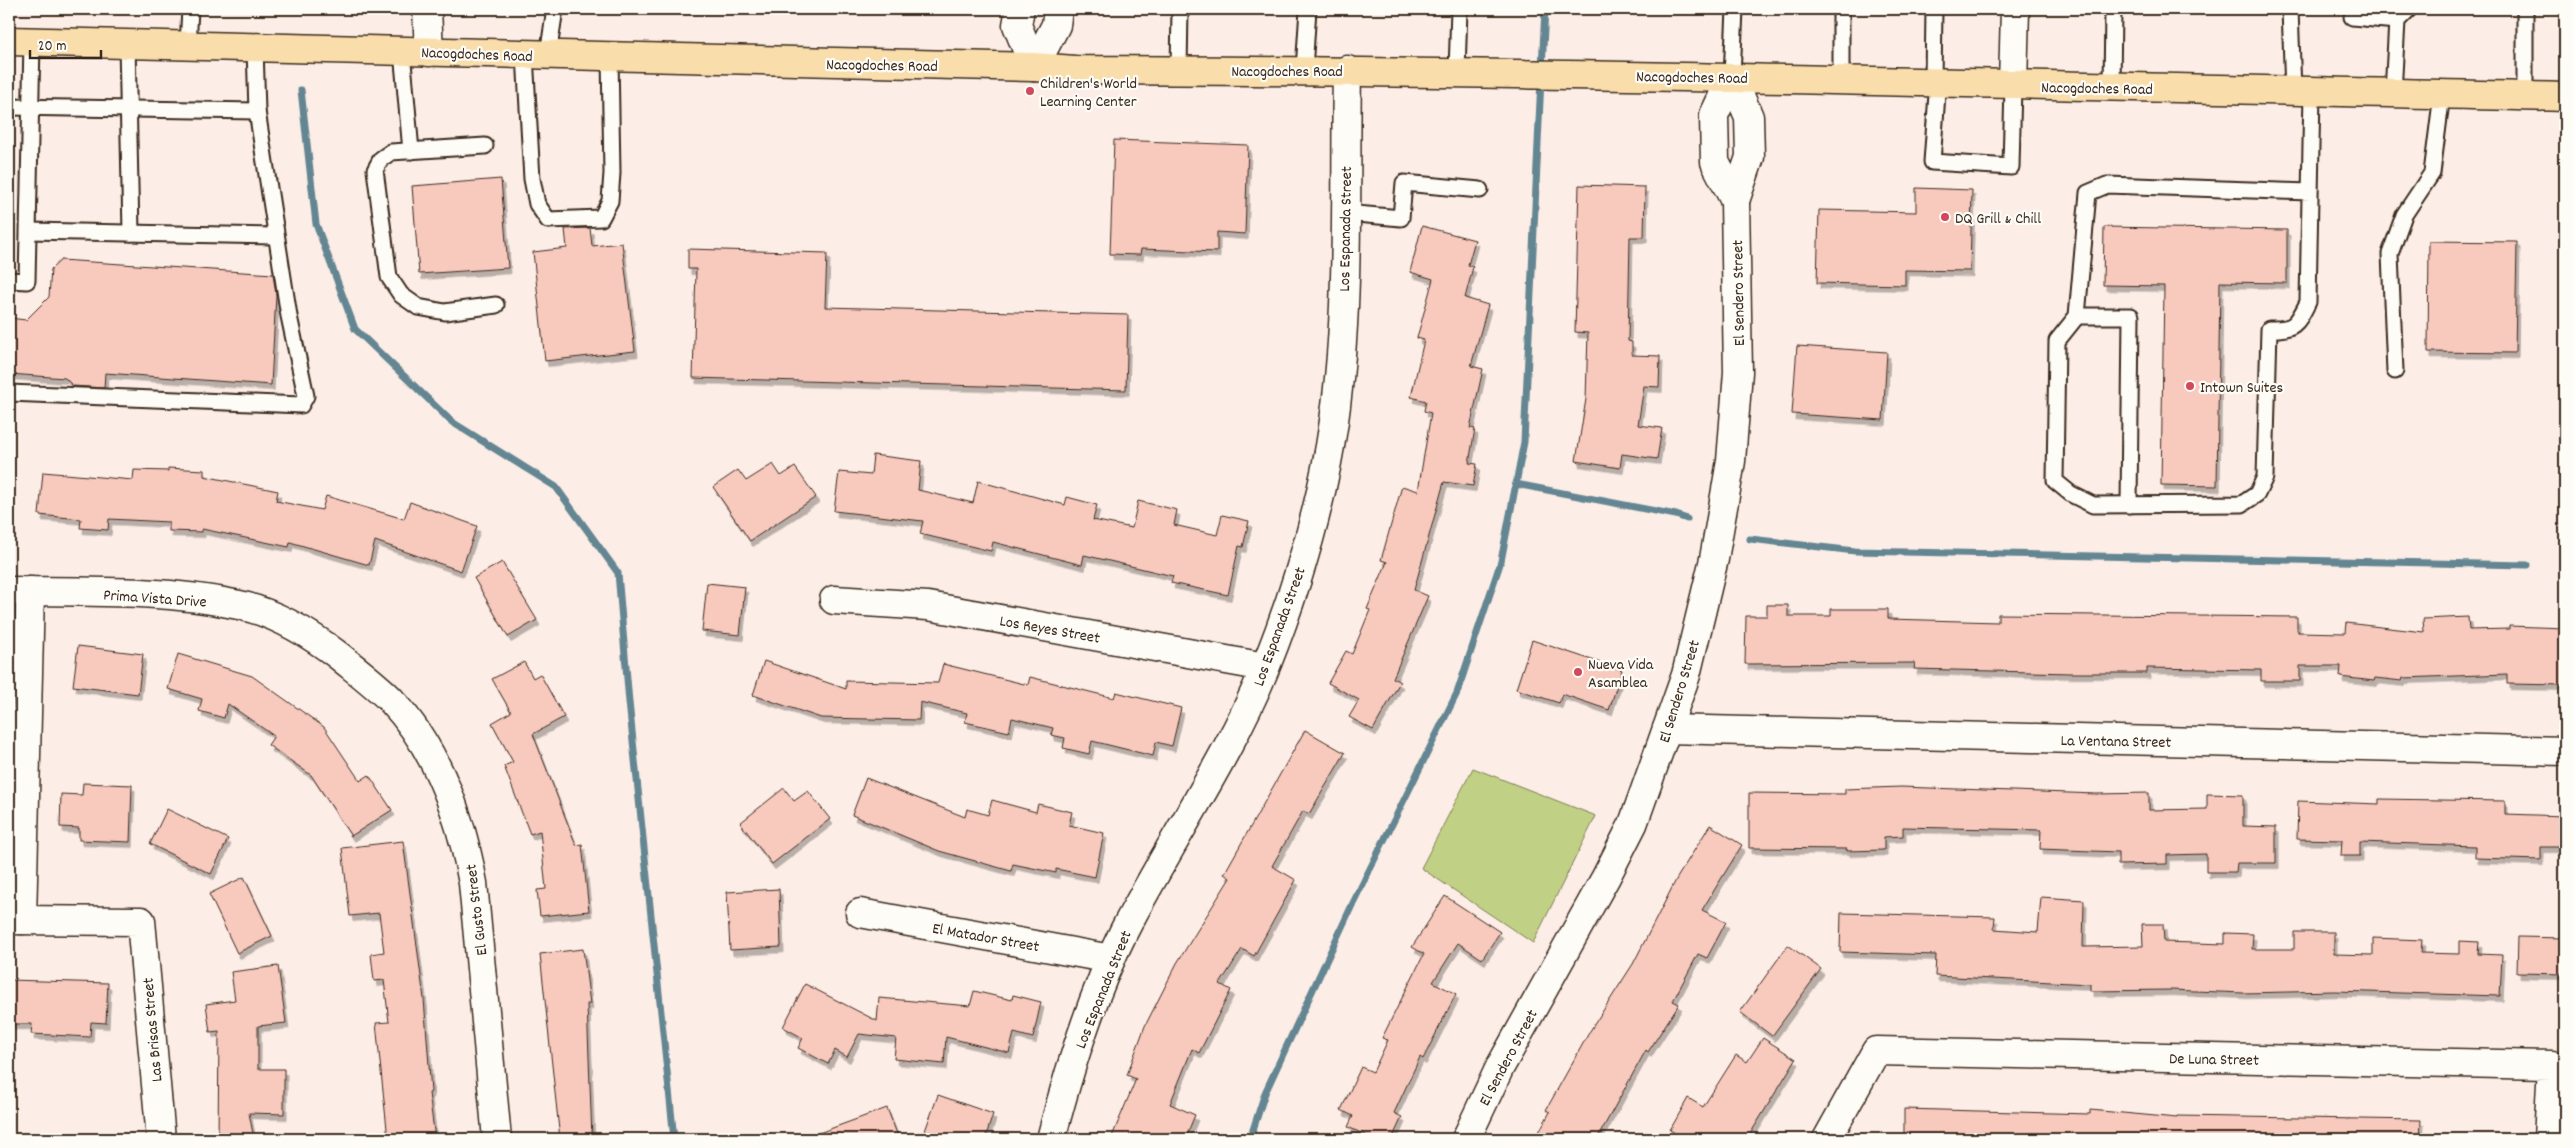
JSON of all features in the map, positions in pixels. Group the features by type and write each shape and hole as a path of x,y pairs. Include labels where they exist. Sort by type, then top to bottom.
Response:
{"main road":[{"name":"Nacogdoches Road","path":"20,41 1034,67 1075,70 1347,70 1601,74 1935,81 2112,88 2565,97"}],"street":[{"path":"427,9 429,52"},
{"path":"1020,9 1017,25 1034,67"},
{"path":"1034,67 1056,25 1058,9"},
{"path":"2013,85 2015,9"},
{"name":"Los Espanada Street","path":"1051,1139 1069,1070 1111,959 1159,865 1230,745 1265,668 1306,550 1321,491 1334,420 1343,313 1347,70"},
{"name":"El Sendero Street","path":"1732,77 1714,115 1715,162 1735,201"},
{"name":"El Sendero Street","path":"1466,1139 1500,1068 1606,877 1633,824 1686,674 1714,559 1731,461 1738,372 1735,201 1750,157 1750,123 1732,77"},
{"path":"16,920 19,591"},
{"name":"Prima Vista Drive","path":"19,591 180,596 248,608 271,615 300,629 331,650 391,700"},
{"name":"Los Reyes Street","path":"834,600 928,606 1265,668"},
{"name":"El Gusto Street","path":"391,700 423,743 441,776 456,810 466,846 473,883 497,1139"},
{"name":"La Ventana Street","path":"1667,730 2565,751"},
{"name":"El Matador Street","path":"860,913 1111,959"},
{"name":"Las Brisas Street","path":"16,920 140,921 161,1139"},
{"name":"De Luna Street","path":"1827,1139 1876,1051 2552,1065 2548,1139"}],"lane":[{"path":"188,46 190,9"},
{"path":"555,9 537,55 532,179 538,204 548,220 601,218 610,201 612,173 610,57"},
{"path":"1179,70 1180,9"},
{"path":"1304,70 1308,9"},
{"path":"1459,9 1468,73"},
{"path":"1732,77 1735,9"},
{"path":"1841,9 1841,79"},
{"path":"1934,9 1935,81 1932,162 2011,167 2013,85"},
{"path":"2112,88 2113,9"},
{"path":"2290,9 2303,91 2310,192 2308,302 2298,322 2286,330 2269,329 2265,477 2257,494 2242,504 2093,505 2071,494 2055,482 2057,341 2077,316 2088,194 2107,185 2310,192"},
{"path":"2393,93 2397,21 2410,9"},
{"path":"2525,96 2526,9"},
{"path":"2352,17 2397,21"},
{"path":"9,280 27,281 31,107 20,41"},
{"path":"127,44 130,109 131,233"},
{"path":"9,393 301,405 306,396 276,236 256,111 255,48"},
{"path":"402,51 411,151"},
{"path":"2395,371 2390,254 2404,215 2432,173 2442,94"},
{"path":"9,106 256,111"},
{"path":"485,146 391,152 381,159 375,170 389,277 401,295 418,308 445,312 496,305"},
{"path":"1345,213 1401,218 1404,183 1480,190"},
{"path":"28,231 276,236"},
{"path":"2077,316 2131,316 2129,505"}],"green space":[{"path":"1473,768 1596,816 1533,943 1421,868"}],"building":[{"path":"1114,140 1248,145 1245,234 1217,232 1217,252 1141,249 1140,255 1110,254"},
{"path":"501,179 508,268 419,274 412,186"},
{"path":"1579,185 1645,187 1644,237 1630,237 1628,341 1632,342 1632,355 1660,356 1659,387 1644,386 1638,425 1662,428 1657,459 1622,454 1620,468 1576,461 1586,399 1588,333 1575,332"},
{"path":"1916,188 1972,190 1970,271 1905,270 1905,285 1817,283 1819,210 1916,212"},
{"path":"1422,226 1475,240 1468,265 1473,267 1465,298 1488,305 1471,366 1483,369 1470,428 1475,429 1469,463 1477,464 1473,486 1444,482 1414,590 1428,596 1393,678 1400,682 1373,730 1349,717 1359,700 1328,683 1346,651 1352,654 1370,610 1367,609 1387,562 1381,560 1402,486 1418,491 1431,413 1424,411 1426,401 1411,397 1424,340 1417,338 1433,279 1410,272"},
{"name":"Intown Suites","path":"2104,227 2287,230 2287,283 2220,282 2217,486 2161,485 2164,286 2103,285"},
{"path":"590,228 592,246 622,243 635,351 545,361 533,252 567,248 565,229"},
{"path":"2429,241 2517,242 2515,353 2428,352"},
{"path":"688,249 827,253 825,307 1128,315 1126,390 693,378 696,269 688,269"},
{"path":"61,260 273,274 276,295 271,385 105,373 104,388 73,386 65,378 9,374 9,318 26,320 49,297 51,269"},
{"path":"1797,346 1887,352 1883,420 1792,414"},
{"path":"873,455 921,461 918,490 973,503 978,481 1065,505 1067,497 1097,505 1093,520 1132,528 1138,501 1177,510 1174,525 1217,535 1222,515 1249,521 1243,547 1239,546 1228,595 1171,583 1173,576 1084,555 1082,565 993,542 991,551 920,534 923,521 834,511 839,472 871,475"},
{"path":"773,464 781,476 795,467 816,497 750,541 713,487 738,470 746,481"},
{"path":"168,468 204,470 204,476 278,491 276,501 322,510 326,496 404,519 410,502 477,526 461,571 375,541 369,565 290,542 289,547 202,529 202,532 169,531 169,522 109,519 108,530 80,528 81,519 39,515 43,472 133,480 134,470 168,471"},
{"path":"502,562 537,620 508,637 474,578"},
{"path":"707,583 745,587 740,635 702,631"},
{"path":"1767,605 1788,605 1788,616 1831,616 1831,609 1888,609 1888,619 1998,622 1998,614 2297,617 2297,632 2345,633 2346,623 2424,632 2423,619 2468,617 2469,630 2509,629 2509,626 2565,628 2565,685 2507,684 2507,674 2403,678 2402,681 2375,678 2374,681 2340,677 2341,666 2300,666 2300,681 2261,681 2261,670 2147,668 2147,673 2070,673 1914,669 1915,663 1745,664 1746,616 1767,616"},
{"name":"Nueva Vida Asamblea","path":"1532,640 1622,670 1609,710 1562,694 1559,703 1516,689"},
{"path":"78,646 143,654 138,694 73,686"},
{"path":"178,654 252,676 324,727 360,781 369,775 392,810 351,836 311,775 268,745 274,736 228,704 224,718 199,711 202,699 168,689"},
{"path":"764,661 846,689 846,681 938,683 943,664 1028,685 1030,677 1114,698 1116,692 1181,708 1172,746 1156,742 1153,756 1092,741 1089,754 1063,748 1065,738 1051,735 1053,728 1012,718 1009,732 965,722 967,713 920,702 919,720 821,718 753,695"},
{"path":"524,662 533,678 540,674 564,717 533,734 576,845 582,844 589,911 540,916 537,890 546,889 540,831 530,834 504,766 513,762 492,723 511,712 492,679"},
{"path":"1305,730 1345,753 1309,814 1303,811 1272,866 1296,880 1254,956 1242,949 1220,984 1231,990 1199,1053 1192,1049 1170,1104 1195,1115 1185,1139 1111,1139 1136,1079 1127,1075 1145,1026 1177,963 1230,878 1224,874"},
{"path":"866,778 965,817 967,809 988,815 992,800 1036,812 1038,804 1072,812 1069,825 1104,833 1095,877 1056,869 1056,873 1013,864 1011,871 939,851 852,815"},
{"path":"83,783 132,785 130,842 79,840 79,828 60,827 61,794 82,795"},
{"path":"1901,787 2097,794 2149,793 2149,810 2207,809 2207,794 2243,795 2243,826 2276,827 2276,863 2237,863 2236,872 2206,872 2206,854 2167,855 2167,864 2118,865 2118,852 2040,849 2041,830 1903,827 1903,836 1884,837 1884,850 1847,851 1847,849 1749,848 1749,793 1845,794 1845,789"},
{"path":"784,788 794,801 808,791 830,819 772,864 740,823"},
{"path":"2379,799 2505,801 2505,814 2565,816 2565,847 2541,847 2541,860 2475,858 2475,846 2360,842 2360,856 2341,856 2342,840 2297,839 2298,801 2379,804"},
{"path":"167,809 228,839 211,874 150,844"},
{"path":"1710,825 1742,845 1702,910 1726,922 1707,958 1698,954 1673,1001 1679,1004 1648,1052 1646,1050 1597,1139 1535,1139 1550,1112 1546,1110 1590,1031 1633,964 1677,878"},
{"path":"403,841 424,999 431,1092 429,1093 435,1139 388,1139 376,1023 389,1022 384,980 374,981 371,954 384,952 379,913 350,916 342,848"},
{"path":"244,877 272,936 237,953 209,894"},
{"path":"779,889 781,947 730,950 727,892"},
{"path":"1445,896 1500,932 1482,959 1458,943 1433,982 1456,994 1423,1059 1420,1057 1394,1113 1402,1117 1392,1139 1374,1139 1348,1127 1353,1116 1341,1110 1361,1067 1373,1072 1388,1040 1382,1038 1424,954 1412,947"},
{"path":"2041,897 2084,900 2083,947 2143,946 2142,924 2163,924 2164,942 2225,944 2225,933 2253,934 2252,949 2294,949 2294,932 2334,932 2334,954 2373,955 2373,938 2422,940 2421,953 2459,954 2459,941 2479,942 2478,954 2502,955 2500,996 2335,991 2243,993 2171,990 2090,991 2090,984 1935,976 1936,955 1840,952 1841,913 1995,917 1994,929 2038,932"},
{"path":"2518,937 2565,938 2565,974 2517,973"},
{"path":"1788,945 1821,969 1772,1036 1740,1012"},
{"path":"583,949 590,1004 587,1004 592,1139 560,1139 540,954"},
{"path":"278,966 286,1023 258,1026 258,1069 284,1069 284,1114 249,1113 254,1139 218,1139 219,1031 210,1032 206,1004 235,1000 231,972"},
{"path":"9,980 108,983 106,1023 91,1022 90,1037 31,1034 32,1024 9,1024"},
{"path":"805,984 877,1021 879,998 970,1006 974,991 1012,1000 1013,995 1041,1002 1033,1038 1014,1033 1009,1053 946,1037 944,1064 894,1059 896,1038 859,1034 847,1057 835,1050 828,1064 798,1048 803,1038 783,1027"},
{"path":"1763,1038 1796,1059 1747,1139 1685,1139 1670,1130 1688,1098 1703,1107 1736,1055 1747,1062"},
{"path":"938,1095 993,1114 985,1139 922,1139"},
{"path":"887,1108 899,1139 809,1139 808,1137"},
{"path":"1904,1109 2090,1114 2090,1110 2177,1118 2177,1116 2421,1120 2420,1139 1904,1139"}],"waterway":[{"path":"1542,68 1545,9"},
{"path":"1250,1139 1265,1093 1353,903 1457,693 1501,561 1524,442 1541,79"},
{"path":"301,90 316,224 355,329 452,422 556,487 618,573 629,702 674,1139"},
{"path":"1516,484 1676,515 1687,519"},
{"path":"1750,539 1855,551 2527,565"}],"place":[{"name":"Children's World Learning Center","path":"1030,91"},
{"name":"DQ Grill & Chill","path":"1945,217"},
{"name":"Intown Suites","path":"2190,386"},
{"name":"Nueva Vida Asamblea","path":"1578,672"}]}
